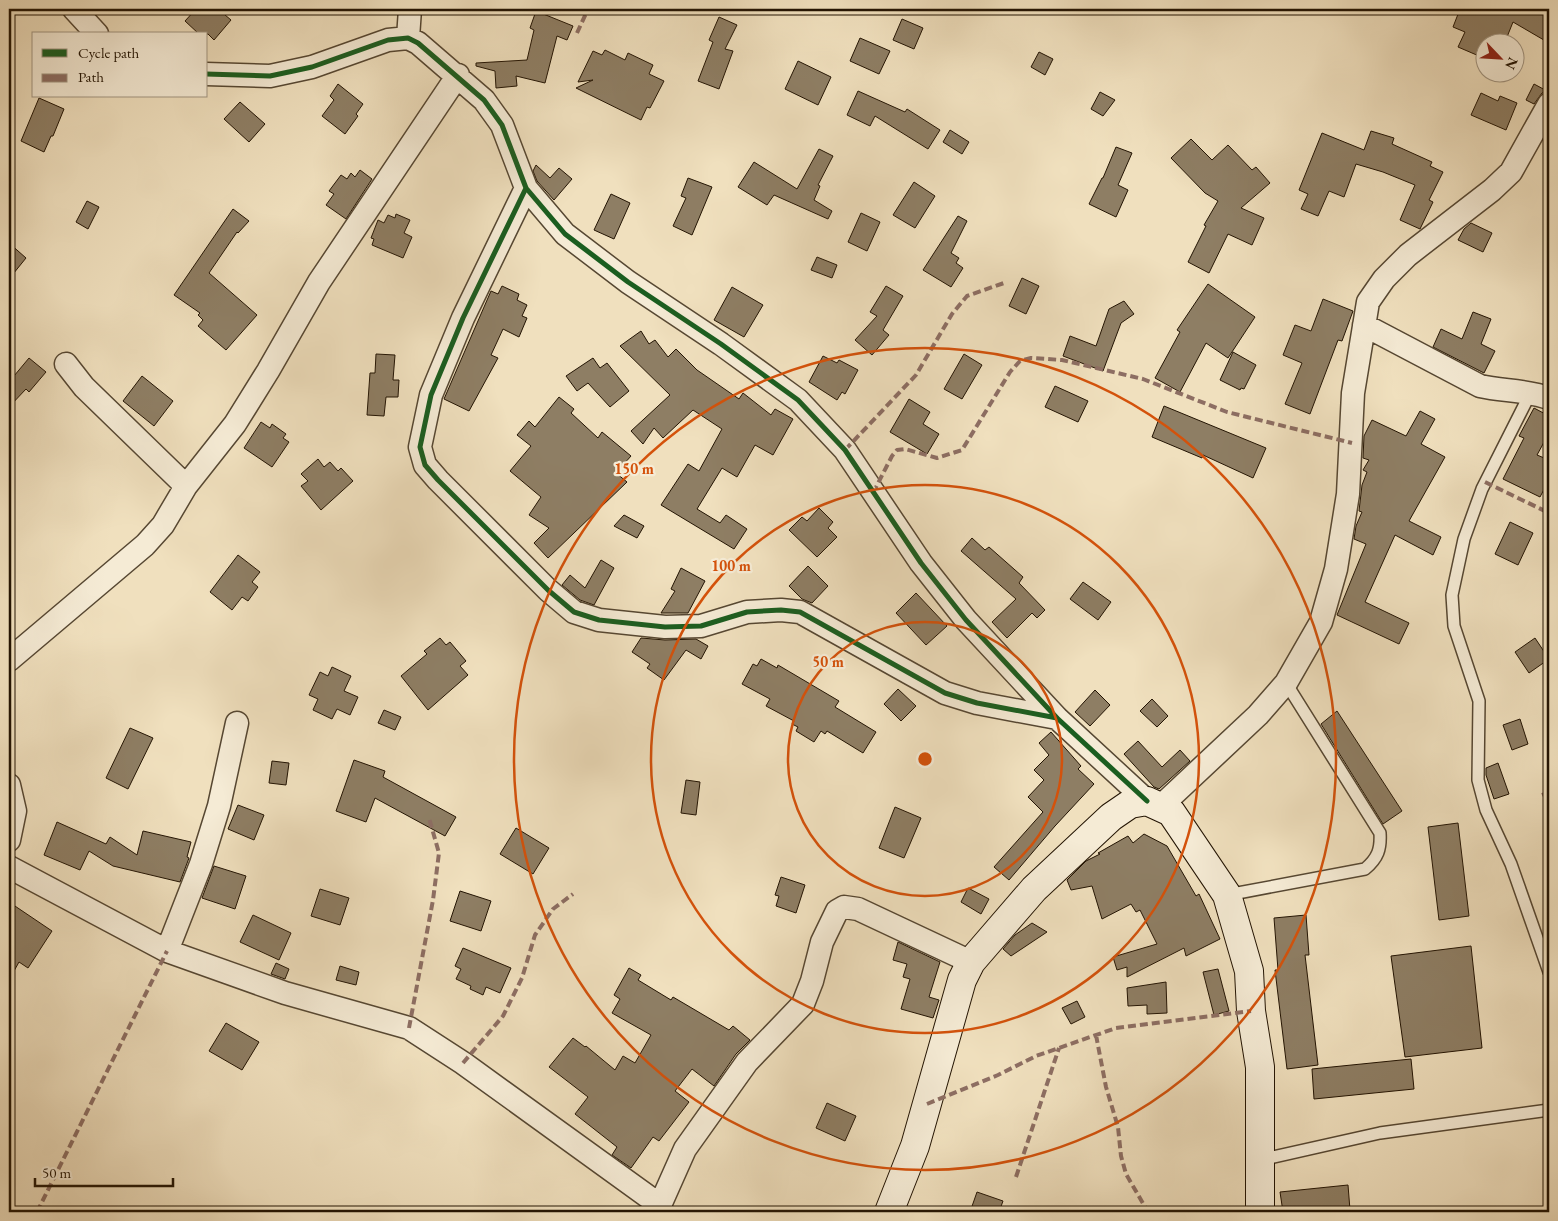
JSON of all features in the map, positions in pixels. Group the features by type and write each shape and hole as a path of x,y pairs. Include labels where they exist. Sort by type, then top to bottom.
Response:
{"street":[{"path":"74,9 95,32"},
{"path":"408,38 410,9"},
{"path":"208,74 270,76 312,67 388,40 408,38 418,43 484,100 502,125 526,188 565,234 628,282 721,344 798,400 845,450 921,563 966,620 1057,718 1154,804 1171,812 1227,895 1249,971 1250,1011 1260,1067 1260,1212"},
{"path":"9,660 146,545 163,525 186,486 235,424 268,372 319,282 458,76"},
{"path":"889,1212 915,1146 962,980 971,962 1034,889 1112,817 1130,804 1154,804 1258,715 1286,683 1321,622 1336,569 1348,494 1353,393 1368,302 1384,279 1408,255 1492,190 1511,172 1549,104"},
{"path":"526,188 463,318 438,378 431,396 420,447 425,465 548,590 574,612 599,620 665,627 701,626 747,612 781,610 800,612 945,693 969,701 1057,718"},
{"path":"1364,325 1480,386 1540,395"},
{"path":"66,364 84,387 186,486"},
{"path":"167,951 201,864 216,814 237,723"},
{"path":"9,785 15,811 9,840"},
{"path":"9,867 167,951 284,993 409,1028 463,1063 659,1209 685,1149 747,1062 802,1004 812,981 822,942 837,911 844,907 858,909 971,962"}],"lane":[{"path":"1540,395 1482,489 1464,539 1452,595 1454,626 1479,701 1478,780 1486,810 1511,864 1549,972"},
{"path":"1227,895 1365,869 1376,860 1380,847 1380,833 1286,683"},
{"path":"1260,1160 1380,1133 1549,1110"}],"building":[{"path":"196,9 218,9 231,20 214,40 208,32 197,32 185,21"},
{"path":"1460,9 1549,9 1549,43 1513,22 1509,32 1476,32 1476,55 1458,47 1465,32 1453,27"},
{"path":"536,11 573,26 567,40 557,36 545,83 516,76 517,86 496,88 495,71 476,66 476,63 527,60 534,30 530,28"},
{"path":"719,17 737,25 725,49 733,51 719,89 698,81 713,42 709,40"},
{"path":"902,19 923,28 914,49 893,40"},
{"path":"860,38 890,51 879,74 850,61"},
{"path":"605,50 625,60 628,53 653,65 649,74 664,81 650,108 647,107 641,120 576,88 593,80 578,82 593,51 602,55"},
{"path":"1039,52 1053,59 1045,75 1031,67"},
{"path":"798,61 831,77 818,105 785,89"},
{"path":"338,84 363,104 356,114 358,116 345,134 322,116 334,100 330,96"},
{"path":"1534,84 1547,91 1542,93 1534,104 1526,100"},
{"path":"858,91 905,112 907,109 940,130 928,149 875,116 870,126 847,115"},
{"path":"1100,92 1115,100 1103,116 1091,109"},
{"path":"1481,93 1498,101 1500,96 1517,103 1506,130 1471,115"},
{"path":"39,98 64,109 44,152 21,141"},
{"path":"240,102 265,124 249,142 224,119"},
{"path":"950,130 969,142 962,154 943,142"},
{"path":"1371,131 1394,138 1392,144 1432,162 1430,166 1443,172 1429,200 1433,202 1420,229 1400,220 1415,185 1383,172 1356,164 1344,197 1329,191 1318,216 1301,209 1308,194 1299,190 1322,133 1364,150"},
{"path":"1191,139 1212,160 1228,145 1252,170 1256,167 1270,183 1241,208 1264,218 1252,245 1228,234 1209,273 1188,262 1206,226 1204,225 1218,201 1205,193 1171,158"},
{"path":"1116,147 1132,153 1118,185 1128,190 1116,217 1089,204 1103,178"},
{"path":"819,149 833,156 818,185 820,186 814,200 832,211 828,219 774,195 767,205 738,187 754,162 797,189"},
{"path":"536,165 550,178 559,168 572,179 554,200 537,181 533,171"},
{"path":"360,170 372,179 346,219 326,205 334,194 329,191 341,175 347,179 351,173 355,177"},
{"path":"688,178 712,187 692,235 673,226 686,198 681,196"},
{"path":"914,182 935,196 915,228 893,215"},
{"path":"611,194 630,203 614,239 594,230"},
{"path":"87,201 99,207 88,229 76,222"},
{"path":"233,209 249,221 237,232 209,273 257,315 226,350 198,326 203,320 198,315 200,313 174,295"},
{"path":"861,213 880,222 867,251 848,242"},
{"path":"396,214 410,220 404,233 412,237 403,258 372,245 374,239 371,238 378,220 384,223 388,215 395,218"},
{"path":"958,216 967,221 951,253 959,258 956,263 963,268 951,287 923,270"},
{"path":"1471,223 1492,233 1483,252 1458,240 1464,229"},
{"path":"9,243 26,258 9,279"},
{"path":"817,257 837,265 832,278 811,270"},
{"path":"1022,278 1039,286 1026,314 1009,306"},
{"path":"1208,284 1255,317 1228,358 1206,343 1180,392 1155,378 1180,332 1177,330"},
{"path":"502,286 519,294 517,300 527,305 522,316 527,318 519,337 503,329 491,355 498,358 469,411 444,399 491,291 498,294"},
{"path":"886,286 903,296 883,330 889,335 872,355 855,340 877,316 870,312"},
{"path":"732,287 763,305 744,337 714,320"},
{"path":"1323,299 1353,311 1342,341 1338,340 1310,414 1285,404 1302,363 1283,355 1295,325 1311,331"},
{"path":"1124,301 1134,314 1121,323 1103,371 1063,356 1070,336 1096,346 1109,309"},
{"path":"1473,312 1491,319 1481,344 1495,351 1484,373 1433,347 1441,329 1462,339"},
{"path":"641,331 649,344 655,340 668,357 676,349 697,370 739,399 743,393 771,415 775,409 793,419 773,455 755,445 737,477 722,468 697,509 720,523 726,515 747,529 734,549 661,505 688,464 699,471 722,429 693,410 663,438 654,428 643,444 631,431 670,395 620,346"},
{"path":"1233,352 1256,365 1244,389 1241,388 1240,390 1220,380"},
{"path":"376,354 395,355 393,380 399,380 398,397 386,397 384,416 367,415 370,373 375,373"},
{"path":"964,354 982,365 962,399 944,389"},
{"path":"823,356 837,363 839,360 858,370 845,394 842,392 837,400 809,382"},
{"path":"29,358 46,372 29,392 26,389 9,407 9,382"},
{"path":"593,358 600,368 607,363 629,391 610,407 588,383 577,391 566,376"},
{"path":"142,376 173,401 154,426 123,401"},
{"path":"1055,386 1088,401 1078,422 1045,407"},
{"path":"559,397 574,409 571,413 598,438 602,432 631,456 616,473 627,482 548,558 534,543 549,528 529,515 541,497 510,471 531,446 517,435 529,421 535,427"},
{"path":"909,399 930,412 923,424 939,434 927,454 890,432"},
{"path":"1164,406 1266,448 1253,478 1203,455 1202,458 1152,437"},
{"path":"1534,408 1549,416 1549,433 1537,455 1549,460 1549,480 1540,497 1503,479 1524,438 1519,436"},
{"path":"1420,411 1435,419 1421,444 1445,457 1409,521 1441,537 1433,555 1395,535 1365,602 1409,623 1399,644 1337,615 1366,544 1354,539 1356,526 1362,512 1359,511 1362,485 1367,472 1363,470 1369,460 1363,458 1364,436 1372,420 1406,436"},
{"path":"261,422 270,428 272,424 286,434 283,438 289,442 272,467 244,448"},
{"path":"318,459 324,467 330,462 338,471 341,468 353,481 321,510 301,486 308,481 301,474"},
{"path":"819,508 833,522 828,528 837,537 817,557 789,530 802,517 807,521"},
{"path":"624,515 644,526 637,538 614,526"},
{"path":"1510,522 1533,533 1518,565 1495,554"},
{"path":"972,538 985,550 989,547 1023,577 1019,583 1045,610 1037,618 1032,613 1007,638 992,622 1016,599 961,551"},
{"path":"238,555 260,572 252,582 258,587 248,601 242,597 232,610 210,592"},
{"path":"601,560 614,568 594,605 580,600 562,585 570,575 585,588"},
{"path":"808,566 828,586 812,603 802,599 789,586"},
{"path":"681,568 705,581 688,613 661,613 675,591 671,589"},
{"path":"1083,582 1111,602 1098,620 1070,599"},
{"path":"916,593 947,626 926,645 896,613"},
{"path":"440,638 446,645 450,642 466,661 460,666 468,675 428,710 401,676 427,654 424,651"},
{"path":"641,638 665,640 696,639 708,646 701,659 686,650 664,680 647,668 650,664 632,652"},
{"path":"1535,638 1549,659 1529,673 1515,652"},
{"path":"761,659 777,668 778,665 839,701 835,707 876,732 863,753 827,731 825,734 821,731 814,742 796,731 798,727 792,724 794,721 766,706 770,699 742,684 753,664 757,666"},
{"path":"332,667 351,676 344,691 358,697 350,715 337,709 332,719 313,710 318,699 309,695 320,672 328,676"},
{"path":"898,689 916,706 901,721 884,704"},
{"path":"1095,690 1110,705 1090,726 1075,712"},
{"path":"1152,699 1168,716 1157,727 1140,711"},
{"path":"384,710 401,717 395,730 378,723"},
{"path":"1337,711 1402,811 1383,824 1321,724"},
{"path":"1520,719 1528,744 1512,750 1503,725"},
{"path":"130,728 153,738 128,789 106,778"},
{"path":"1051,732 1081,766 1078,769 1094,784 1009,880 994,867 1043,812 1028,797 1044,780 1034,770 1049,755 1039,743"},
{"path":"1138,741 1162,767 1180,750 1190,761 1159,789 1154,787 1124,754"},
{"path":"354,760 385,771 383,777 456,817 445,836 375,798 366,822 336,811"},
{"path":"272,761 289,763 286,785 269,783"},
{"path":"1498,763 1509,794 1494,799 1486,775 1486,768"},
{"path":"686,780 700,782 696,815 681,813"},
{"path":"238,805 264,815 254,840 228,829"},
{"path":"895,807 921,818 904,858 879,848"},
{"path":"57,822 106,844 110,837 137,855 143,831 191,842 187,857 189,858 180,882 113,866 89,851 80,870 44,855"},
{"path":"1458,823 1469,916 1439,920 1428,827"},
{"path":"516,828 549,848 533,874 500,854"},
{"path":"1144,834 1167,846 1196,896 1199,894 1220,939 1186,956 1184,948 1127,977 1127,967 1117,970 1113,957 1157,944 1140,910 1136,912 1131,904 1102,919 1092,886 1071,890 1067,880 1086,861 1100,854 1098,853 1128,836 1133,843"},
{"path":"214,866 246,876 235,909 202,898"},
{"path":"781,877 805,885 796,913 776,906 779,896 775,895"},
{"path":"968,888 989,899 981,914 961,902"},
{"path":"320,889 349,898 340,925 311,916"},
{"path":"460,891 491,901 481,931 450,921"},
{"path":"9,902 52,931 28,968 19,962 9,980"},
{"path":"253,915 291,933 279,960 240,942"},
{"path":"1306,915 1309,955 1305,955 1318,1065 1287,1069 1275,970 1278,970 1274,918"},
{"path":"1032,923 1047,932 1011,956 1003,949 1015,935"},
{"path":"898,942 940,962 929,997 939,1000 933,1018 901,1009 910,979 903,977 907,964 893,960"},
{"path":"1471,946 1482,1048 1405,1057 1391,956"},
{"path":"463,948 511,968 500,993 486,987 483,995 470,989 471,986 456,979 461,969 455,966"},
{"path":"276,963 289,969 285,979 271,974"},
{"path":"340,966 359,972 356,985 336,980"},
{"path":"629,968 641,975 638,980 671,1000 673,997 729,1030 733,1026 750,1040 736,1054 714,1086 692,1069 675,1091 689,1102 659,1141 653,1137 631,1168 612,1155 617,1147 575,1114 588,1097 549,1067 573,1038 586,1046 615,1070 623,1056 635,1063 651,1035 612,1013 620,999 614,995"},
{"path":"1218,969 1229,1011 1214,1015 1203,972"},
{"path":"1166,982 1167,1013 1147,1014 1147,1005 1128,1006 1127,988"},
{"path":"1077,1001 1085,1017 1071,1024 1062,1008"},
{"path":"226,1023 259,1042 242,1070 209,1051"},
{"path":"1411,1059 1414,1089 1314,1099 1312,1069"},
{"path":"827,1103 856,1116 845,1141 816,1128"},
{"path":"1348,1185 1350,1210 1283,1212 1280,1192"},
{"path":"977,1192 1003,1201 999,1212 970,1212"}],"marked path":[{"path":"577,33 588,9"},
{"path":"845,450 916,375 952,314 967,296 1004,283"},
{"path":"873,493 897,450 905,449 937,458 962,450 1010,372 1020,361 1031,358 1062,360 1143,379 1227,412 1352,443"},
{"path":"1485,482 1549,513"},
{"path":"1542,795 1549,792"},
{"path":"409,1028 433,900 439,853 429,818"},
{"path":"463,1063 503,1016 522,978 535,935 553,909 573,894"},
{"path":"37,1212 167,951"},
{"path":"927,1104 998,1075 1036,1056 1116,1028 1251,1011"},
{"path":"1096,1035 1106,1087 1118,1127 1121,1156 1126,1174 1148,1212"},
{"path":"1016,1177 1059,1048"}],"cycle path":[{"path":"208,74 270,76 312,67 388,40 408,38 418,43 484,100 502,125 526,188 565,234 628,282 721,344 798,400 845,450 921,563 966,620 1057,718 1147,801"},
{"path":"526,188 463,318 431,395 420,447 425,465 438,480 548,590 574,612 599,620 665,627 701,626 747,612 781,610 800,612 945,693 977,703 1057,718"}]}
